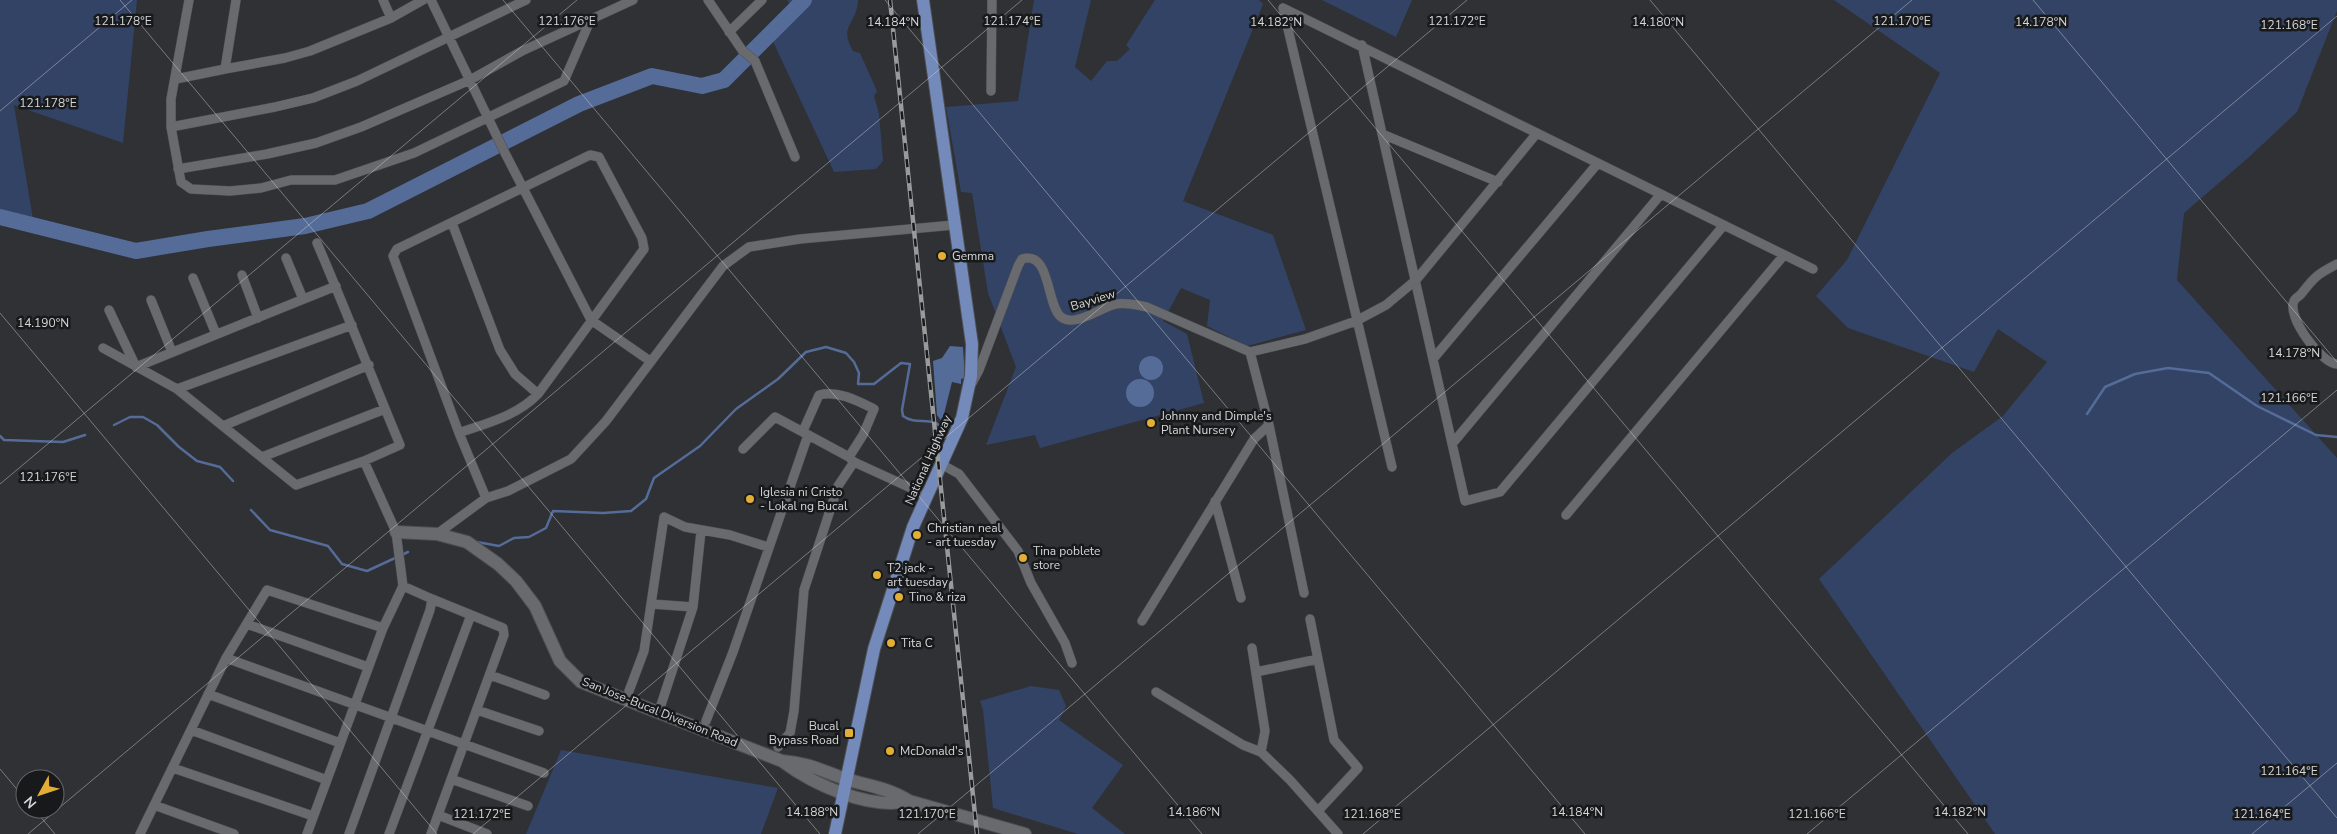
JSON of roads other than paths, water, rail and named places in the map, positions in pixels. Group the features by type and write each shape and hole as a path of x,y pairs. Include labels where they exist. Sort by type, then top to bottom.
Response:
{"main road":[{"name":"National Highway","path":"836,834 874,649 913,527 926,495 958,431 970,387 972,344 923,0"},
{"name":"San Jose-Bucal Diversion Road","path":"396,532 437,534 467,542 498,564 516,580 535,606 560,661 581,682 782,761 800,775 844,794 895,804 909,800"},
{"name":"San Jose-Bucal Diversion Road","path":"782,761 803,762 847,779 896,792 909,800"},
{"path":"909,800 1025,834"}],"street":[{"path":"189,0 171,99 171,126 181,182 185,186 202,190 230,191 253,189 291,180 335,180 414,154 564,81 590,22"},
{"path":"224,69 236,0"},
{"path":"384,0 390,18"},
{"path":"176,79 285,58 310,51 390,18 423,0"},
{"path":"431,0 505,154 591,320 650,361"},
{"path":"171,126 275,108 313,98 356,82 526,0"},
{"path":"178,168 267,154 316,143 470,80 522,51 590,22 634,0"},
{"path":"708,0 742,50 755,61 795,157"},
{"path":"729,32 762,0"},
{"path":"991,92 992,0"},
{"path":"1392,467 1283,8 1362,45 1813,269"},
{"path":"1362,45 1465,501 1500,492 1724,225"},
{"path":"1304,592 1269,425 1250,352 1305,339 1356,321 1386,305 1416,280 1537,133"},
{"path":"1382,134 1498,182"},
{"path":"459,432 497,420 526,407 538,394 644,250 642,238 599,157 590,155 397,249 393,256 459,432 486,498"},
{"path":"1433,359 1598,163"},
{"path":"1452,444 1661,194"},
{"path":"452,222 500,350 515,374 538,394"},
{"path":"437,534 486,498 508,491 571,459 606,421 723,266 749,247 800,239 954,225"},
{"path":"103,348 178,389 296,485 364,461 400,445 318,243"},
{"path":"1566,515 1784,255"},
{"name":"Bayview","path":"970,387 979,370 1018,266 1022,259 1028,257 1035,260 1041,267 1056,310 1062,318 1067,320 1091,315 1113,304 1131,304 1147,307 1250,352"},
{"path":"286,258 303,299"},
{"path":"2337,264 2314,276 2293,302 2292,310 2297,326 2326,359 2337,364"},
{"path":"242,275 258,318"},
{"path":"193,278 216,334"},
{"path":"136,367 336,286"},
{"path":"151,300 172,352"},
{"path":"109,310 136,367"},
{"path":"178,389 352,325"},
{"path":"223,426 369,365"},
{"path":"706,721 733,652 819,395 827,393 851,398 874,409 838,486 804,590 794,711 790,733 778,747"},
{"path":"262,458 385,409"},
{"path":"743,448 775,417 851,459 926,495"},
{"path":"1142,621 1254,438 1269,425"},
{"path":"307,834 383,628 404,586 396,532 364,461"},
{"path":"941,464 958,474 1018,552 1031,583 1065,643 1072,663"},
{"path":"1215,501 1241,598"},
{"path":"629,691 644,652 664,517 685,527 730,535 768,547"},
{"path":"661,705 693,607 701,531"},
{"path":"404,586 432,600 503,628 504,635 431,834"},
{"path":"140,834 226,658 267,590 383,628"},
{"path":"349,834 432,600"},
{"path":"652,604 693,607"},
{"path":"389,834 472,615"},
{"path":"1310,619 1334,740 1358,768 1318,811"},
{"path":"247,624 368,667"},
{"path":"1252,648 1265,731 1261,752"},
{"path":"226,658 465,742 544,773"},
{"path":"1256,672 1318,658"},
{"path":"490,675 545,695"},
{"path":"1156,692 1243,745 1261,752 1338,834"},
{"path":"208,694 340,743"},
{"path":"477,710 539,731"},
{"path":"191,730 327,780"},
{"path":"172,768 313,816"},
{"path":"451,779 528,806"},
{"path":"154,805 234,834"},
{"path":"438,815 487,834"}],"waterway":[{"path":"0,217 136,251 305,226 368,211 579,104 652,76 702,86 724,80 804,0"},
{"path":"477,542 499,546 514,538 529,537 546,528 553,511 603,513 631,511 646,499 654,478 700,446 736,409 778,379 806,352 826,347 846,353 854,362 859,373 858,384 874,384 901,363 910,364 902,410 903,416 914,420 930,421 940,426 945,432"},
{"path":"2087,414 2105,387 2135,374 2168,368 2209,373 2257,406 2316,435 2337,437"},
{"path":"114,425 130,417 143,417 157,425 179,447 197,461 220,467 233,481"},
{"path":"0,436 4,440 63,442 85,435"},
{"path":"251,510 270,530 328,546 342,564 367,571 408,552"}],"railway":[{"path":"890,0 977,834"}],"place":[{"name":"Gemma","path":"942,256"},
{"name":"Johnny and Dimple's Plant Nursery","path":"1151,423"},
{"name":"Iglesia ni Cristo - Lokal ng Bucal","path":"750,499"},
{"name":"Christian neal - art tuesday","path":"917,535"},
{"name":"Tina poblete store","path":"1023,558"},
{"name":"T2 jack - art tuesday","path":"877,575"},
{"name":"Tino & riza","path":"899,597"},
{"name":"Tita C","path":"891,643"},
{"name":"Bucal Bypass Road","path":"849,733"},
{"name":"McDonald's","path":"890,751"}]}
